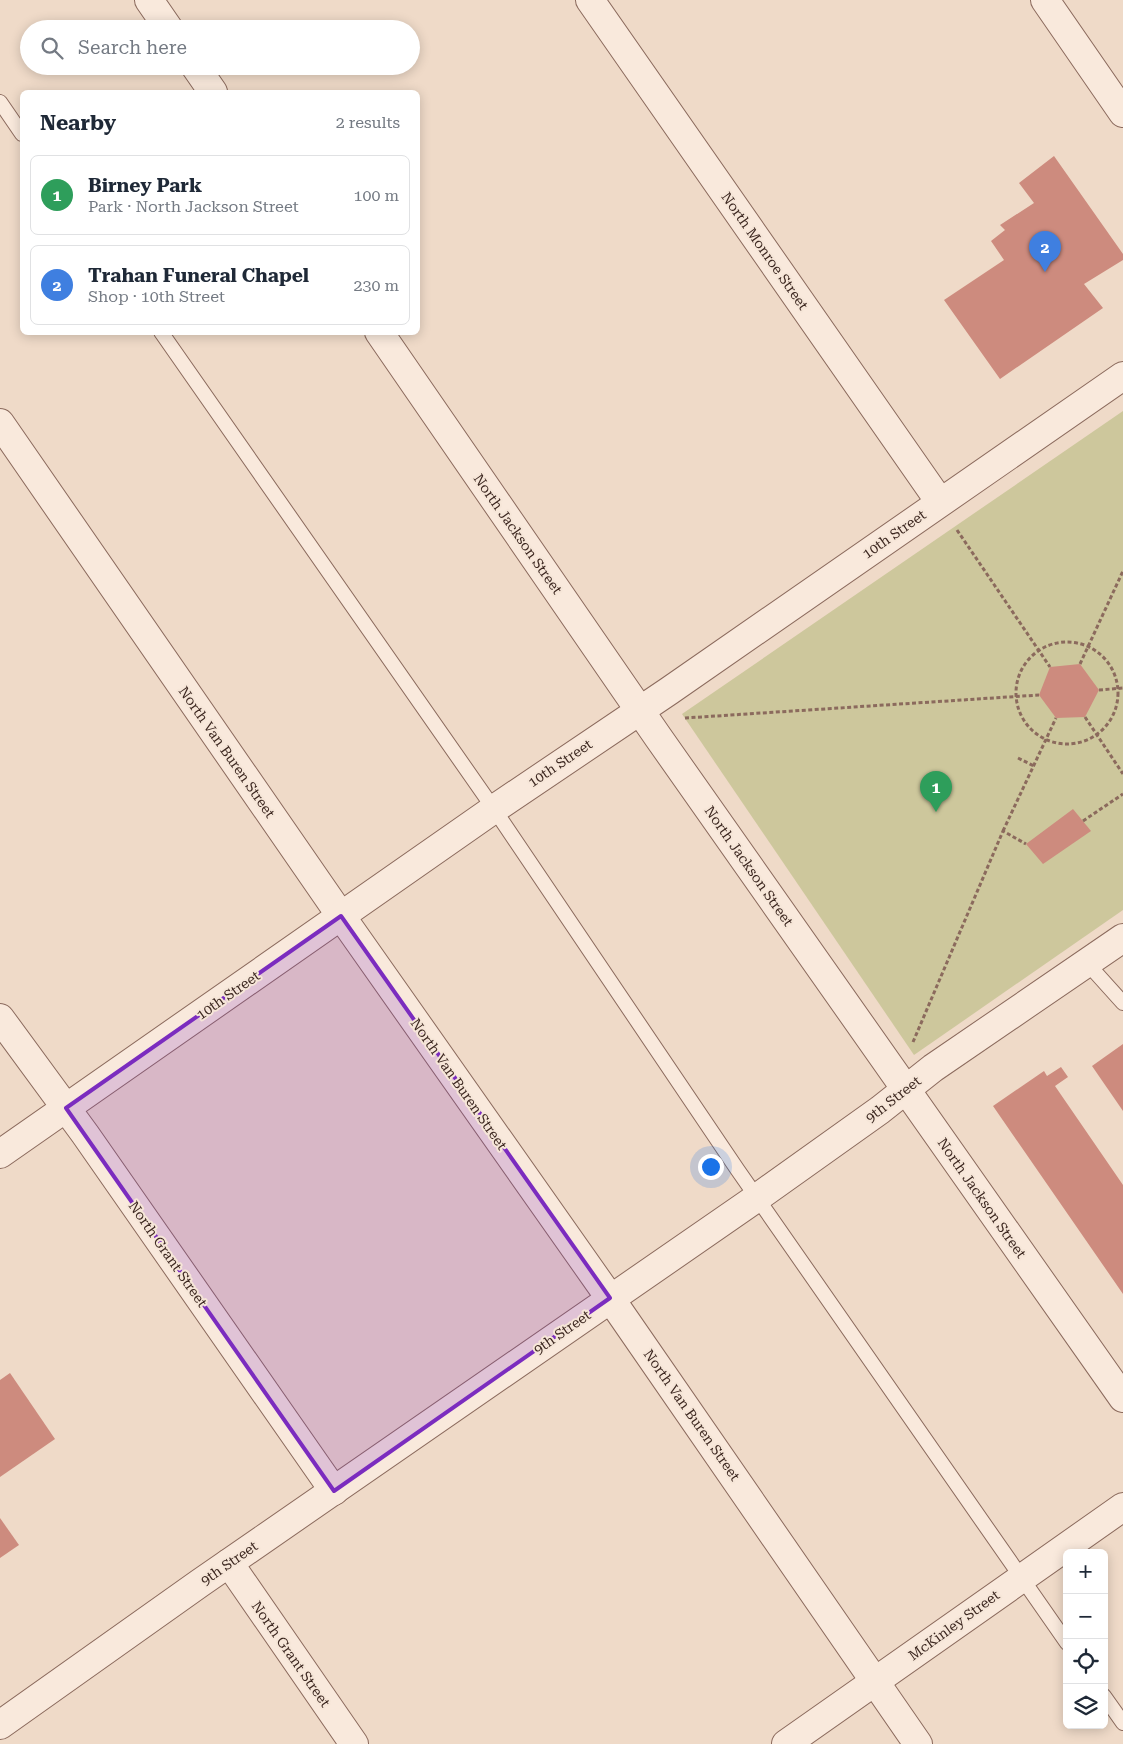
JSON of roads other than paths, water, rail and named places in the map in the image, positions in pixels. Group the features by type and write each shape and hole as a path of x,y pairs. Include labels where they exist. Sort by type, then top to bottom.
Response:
{"street":[{"path":"149,0 163,20"},
{"name":"North Monroe Street","path":"590,0 940,502"},
{"path":"1045,0 1123,113"},
{"path":"201,75 212,90"},
{"name":"North Jackson Street","path":"381,335 640,709 1123,1398"},
{"name":"10th Street","path":"0,1154 494,809 1123,376"},
{"name":"North Van Buren Street","path":"0,423 341,916 610,1298 918,1744"},
{"name":"9th Street","path":"0,1725 610,1298 758,1197 880,1110 933,1068 1123,938"},
{"name":"North Grant Street","path":"0,1018 66,1108 334,1491"},
{"name":"McKinley Street","path":"786,1744 1123,1507"},
{"name":"North Grant Street","path":"229,1564 354,1744"}],"lane":[{"path":"0,102 20,131"},
{"path":"163,335 494,809 758,1197 1064,1639"},
{"path":"1087,963 1123,1002"},
{"path":"1108,1702 1123,1723"}],"place":[{"name":"Trahan Funeral Chapel","path":"1045,272"},
{"name":"Birney Park","path":"936,812"}]}
